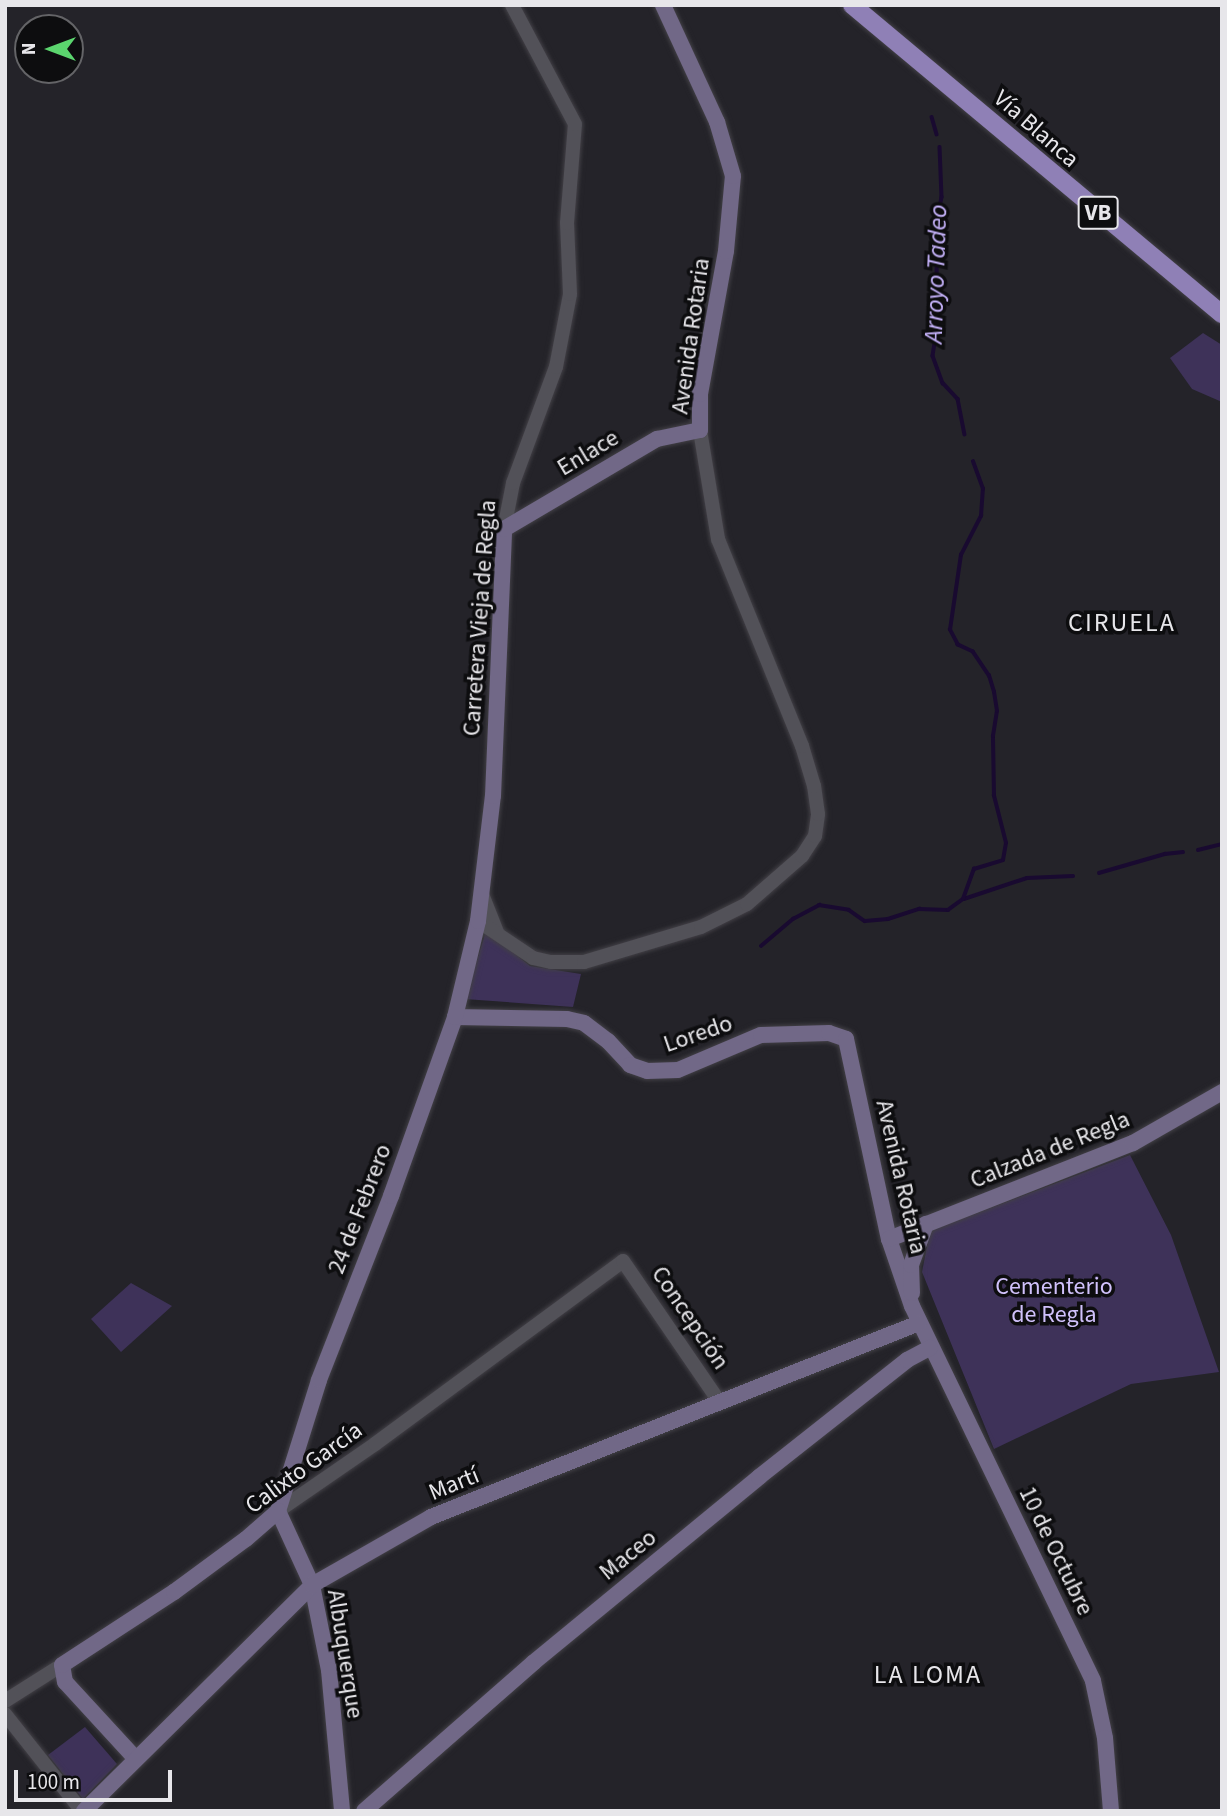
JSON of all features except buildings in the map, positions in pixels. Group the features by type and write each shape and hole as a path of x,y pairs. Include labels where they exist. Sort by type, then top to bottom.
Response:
{"main road":[{"name":"Avenida Rotaria","path":"663,5 717,122 733,176 726,251 700,394 700,430"},
{"name":"Vía Blanca","path":"852,5 1222,314"},
{"path":"657,439 690,415 700,394"},
{"name":"Enlace","path":"505,529 657,439 700,430"},
{"name":"Carretera Vieja de Regla","path":"478,921 493,796 505,529"},
{"name":"24 de Febrero","path":"278,1511 319,1380 391,1196 455,1017 478,921"},
{"name":"Loredo","path":"455,1017 567,1019 584,1023 608,1041 621,1058 648,1071 678,1070 761,1035 829,1033 846,1039"},
{"name":"Avenida Rotaria","path":"846,1039 889,1239 919,1323"},
{"name":"Calzada de Regla","path":"889,1239 1133,1143 1222,1091"},
{"path":"891,1335 908,1311 911,1265 926,1224"},
{"name":"Martí","path":"83,1811 312,1585 431,1517 919,1323"},
{"name":"10 de Octubre","path":"919,1323 1093,1681 1105,1738 1111,1811"},
{"name":"Maceo","path":"364,1811 534,1662 759,1477 906,1360 930,1348"},
{"name":"Albuquerque","path":"278,1511 312,1585 330,1670 342,1811"},
{"name":"Calixto García","path":"62,1665 174,1592 246,1539 278,1511"},
{"path":"62,1665 65,1682 135,1758"}],"street":[{"name":"Carretera Vieja de Regla","path":"505,529 513,483 556,367 570,294 567,223 575,124 512,5"},
{"name":"Avenida Rotaria","path":"497,932 533,958 551,962 584,962 620,953 701,927 747,904 793,866 816,836 818,814 814,786 802,746 718,539 700,430"},
{"path":"482,894 497,932"},
{"path":"478,921 497,932"},
{"name":"Calixto García","path":"278,1511 375,1444 623,1261"},
{"name":"Concepción","path":"623,1261 719,1401"},
{"name":"Calixto García","path":"5,1701 62,1665"},
{"path":"5,1714 83,1811"}],"green space":[{"path":"1203,333 1222,345 1222,402 1192,389 1170,358"},
{"path":"486,931 530,966 581,974 573,1007 465,999"},
{"name":"Cementerio de Regla","path":"1130,1155 1171,1235 1219,1372 1131,1384 994,1449 922,1272 930,1231"},
{"path":"131,1283 172,1306 121,1352 91,1319"},
{"path":"85,1727 117,1764 83,1799 48,1755"}],"waterway":[{"name":"Arroyo Tadeo","path":"932,117 937,134"},
{"name":"Arroyo Tadeo","path":"940,147 942,197 938,220 936,337 933,356 943,383 958,399 965,434"},
{"name":"Arroyo Tadeo","path":"761,946 793,919 819,905 849,910 865,921 888,919 919,909 948,910 963,899 974,869 1003,860 1006,843 994,796 993,736 997,711 994,692 989,676 973,652 958,645 950,630 961,555 981,516 983,489 973,462"},
{"path":"1198,850 1222,844"},
{"path":"1099,873 1165,854 1183,852"},
{"path":"964,899 1027,878 1073,876"}],"district":[{"name":"CIRUELA","path":"1122,623"},
{"name":"LA LOMA","path":"928,1675"}]}
